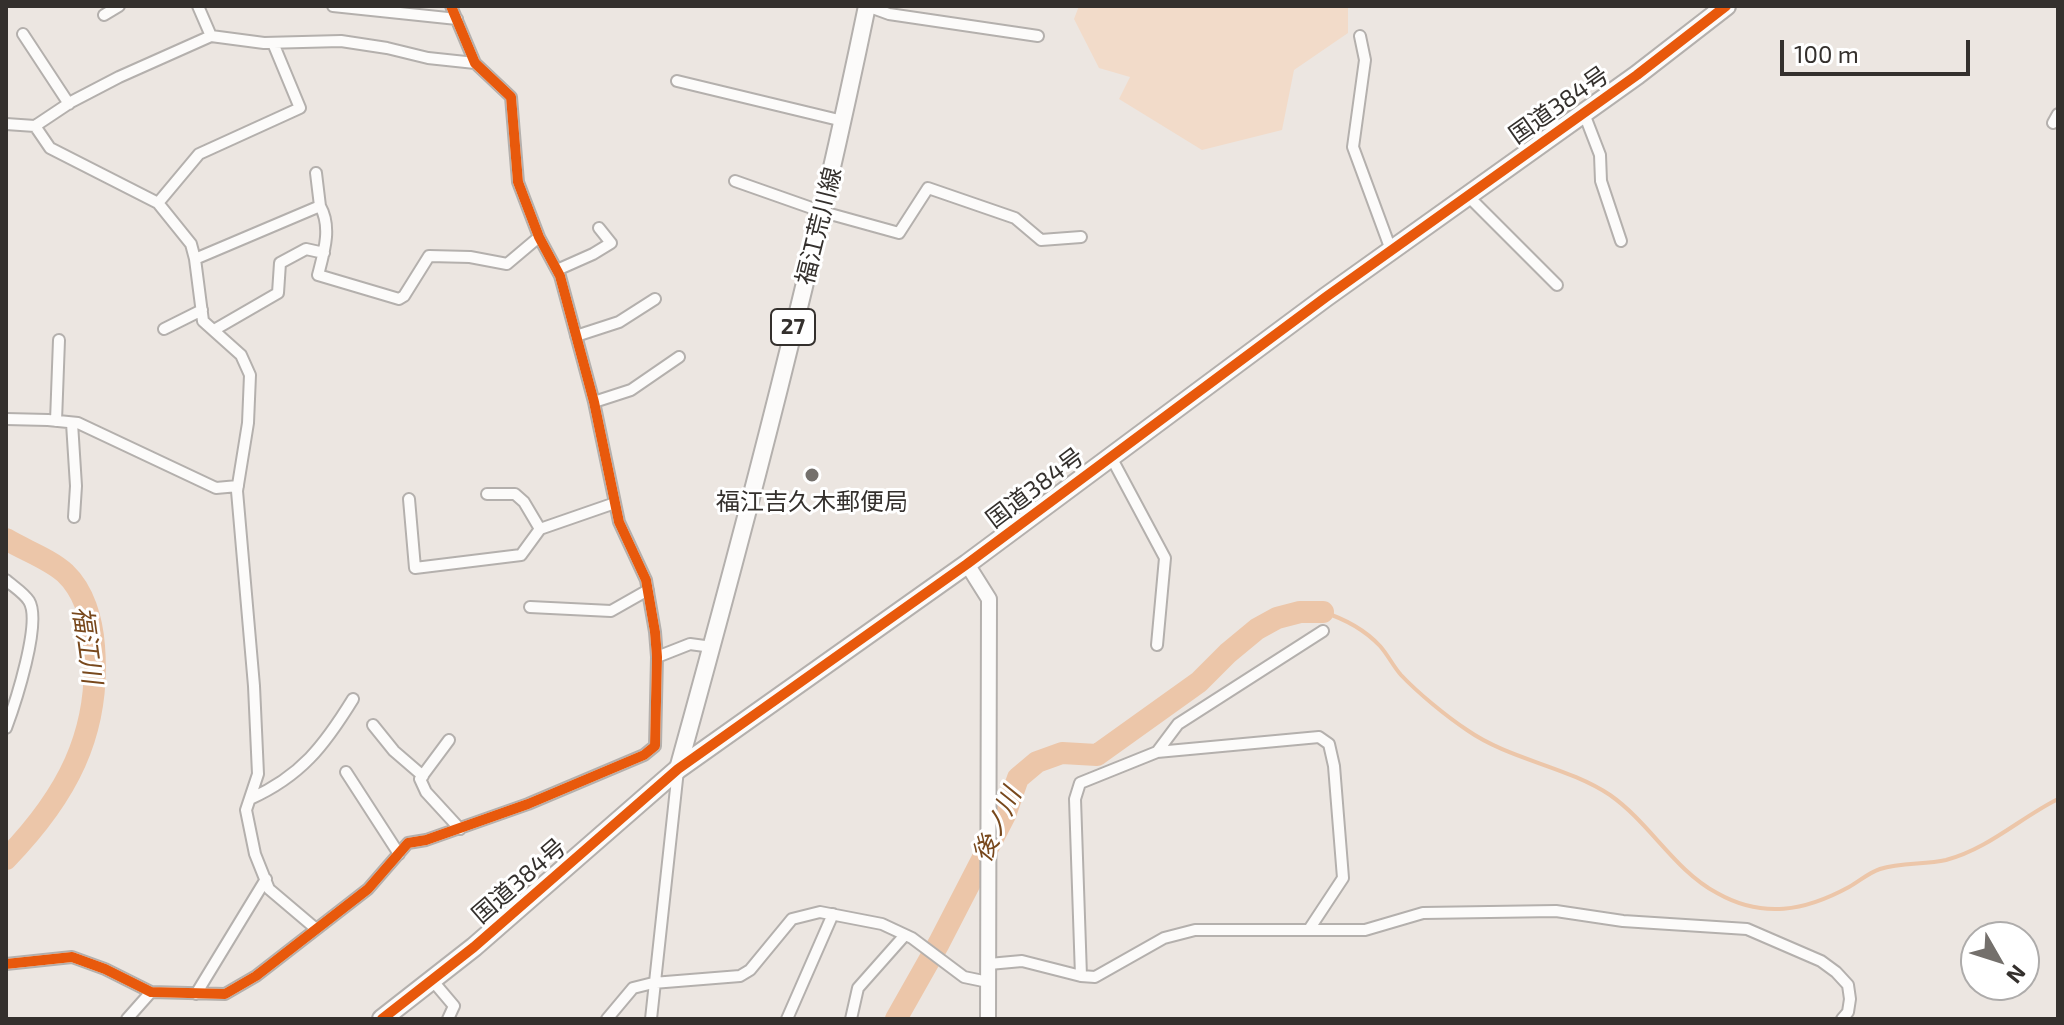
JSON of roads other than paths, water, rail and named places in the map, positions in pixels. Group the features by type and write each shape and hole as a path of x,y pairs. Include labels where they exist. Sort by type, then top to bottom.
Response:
{"highway":[{"name":"国道384号","path":"382,1019 432,980 678,769 967,564 1391,250 1637,75 1726,6"}],"main road":[{"name":"福江荒川線","path":"678,769 823,212 867,6"}],"street":[{"path":"104,15 119,6"},
{"path":"198,6 211,36"},
{"path":"333,6 457,19"},
{"path":"6,964 72,957 151,992 225,994 246,982 368,889 408,843 460,829 528,804 644,755 655,746 657,657 646,580 619,522 594,402 557,270 539,237 518,182 511,97 475,63 451,6"},
{"path":"867,6 889,14 1038,36"},
{"path":"23,34 69,104"},
{"path":"6,124 35,126 119,77 211,36 273,43 341,41 428,58 475,63"},
{"path":"1360,36 1365,60 1353,147 1391,250"},
{"path":"158,203 199,154 300,108 273,43"},
{"path":"677,81 843,121"},
{"path":"1583,111 1600,155 1601,181 1621,241"},
{"path":"35,126 50,148 158,203 191,244 203,321 241,355 250,375 248,423 238,486 258,774 246,810 255,854 269,889 315,928"},
{"path":"316,173 320,206 325,215 324,253 318,275 399,299 429,256 470,257 507,264 539,237"},
{"path":"735,181 823,212 899,233 928,188 1015,218 1041,240 1081,237"},
{"path":"1467,195 1557,285"},
{"path":"195,259 320,206"},
{"path":"557,270 611,243 599,228"},
{"path":"214,330 278,293 280,263 306,249 324,253"},
{"path":"576,336 619,322 655,299"},
{"path":"164,329 202,310"},
{"path":"56,421 59,340"},
{"path":"594,402 631,390 679,357"},
{"path":"6,419 72,423 216,488 238,486"},
{"path":"72,423 76,486 74,517"},
{"path":"1111,457 1165,558 1157,645"},
{"path":"487,494 515,494 524,502 540,529"},
{"path":"409,499 415,568 521,555 540,529 615,503"},
{"path":"967,564 989,599 988,1019"},
{"path":"6,580 30,603 35,619 18,695 6,728"},
{"path":"530,607 611,611 648,590"},
{"path":"1157,752 1178,724 1323,631"},
{"path":"657,657 690,644 712,647"},
{"path":"250,799 278,786 308,760 333,732 353,699"},
{"path":"373,725 394,751 423,776"},
{"path":"1081,976 1075,799 1080,783 1157,752 1319,737 1329,744 1334,766 1343,878 1310,928"},
{"path":"449,740 420,779 426,792 460,829"},
{"path":"651,1019 678,769"},
{"path":"346,772 399,854"},
{"path":"196,994 266,879"},
{"path":"989,964 1022,961 1095,977 1164,938 1195,930 1365,930 1423,913 1556,911 1623,921 1747,929 1821,961 1836,972 1848,985 1850,999 1848,1012 1842,1019"},
{"path":"607,1019 633,988 653,983 740,976 750,970 792,919 820,912 882,924 905,935 964,977 988,982"},
{"path":"787,1019 833,914"},
{"path":"851,1019 858,988 905,935"},
{"path":"432,980 454,1006 448,1019"},
{"path":"127,1019 151,992"}],"waterway":[{"name":"福江川","path":"6,539 59,568 72,580 86,606 91,626 95,678 92,708 75,762 46,812 6,859"},
{"name":"後ノ川","path":"896,1019 1005,815 1018,778 1037,762 1062,753 1097,755 1199,682 1257,629 1277,618 1300,612 1323,612"},
{"path":"1323,612 1367,634 1408,682 1467,730 1501,749 1575,777 1610,795 1638,819 1688,872 1717,893 1751,906 1767,909 1800,906 1833,895 1880,869 1938,862 1961,855 2058,799"}],"place":[{"name":"福江吉久木郵便局","path":"812,475"}]}
